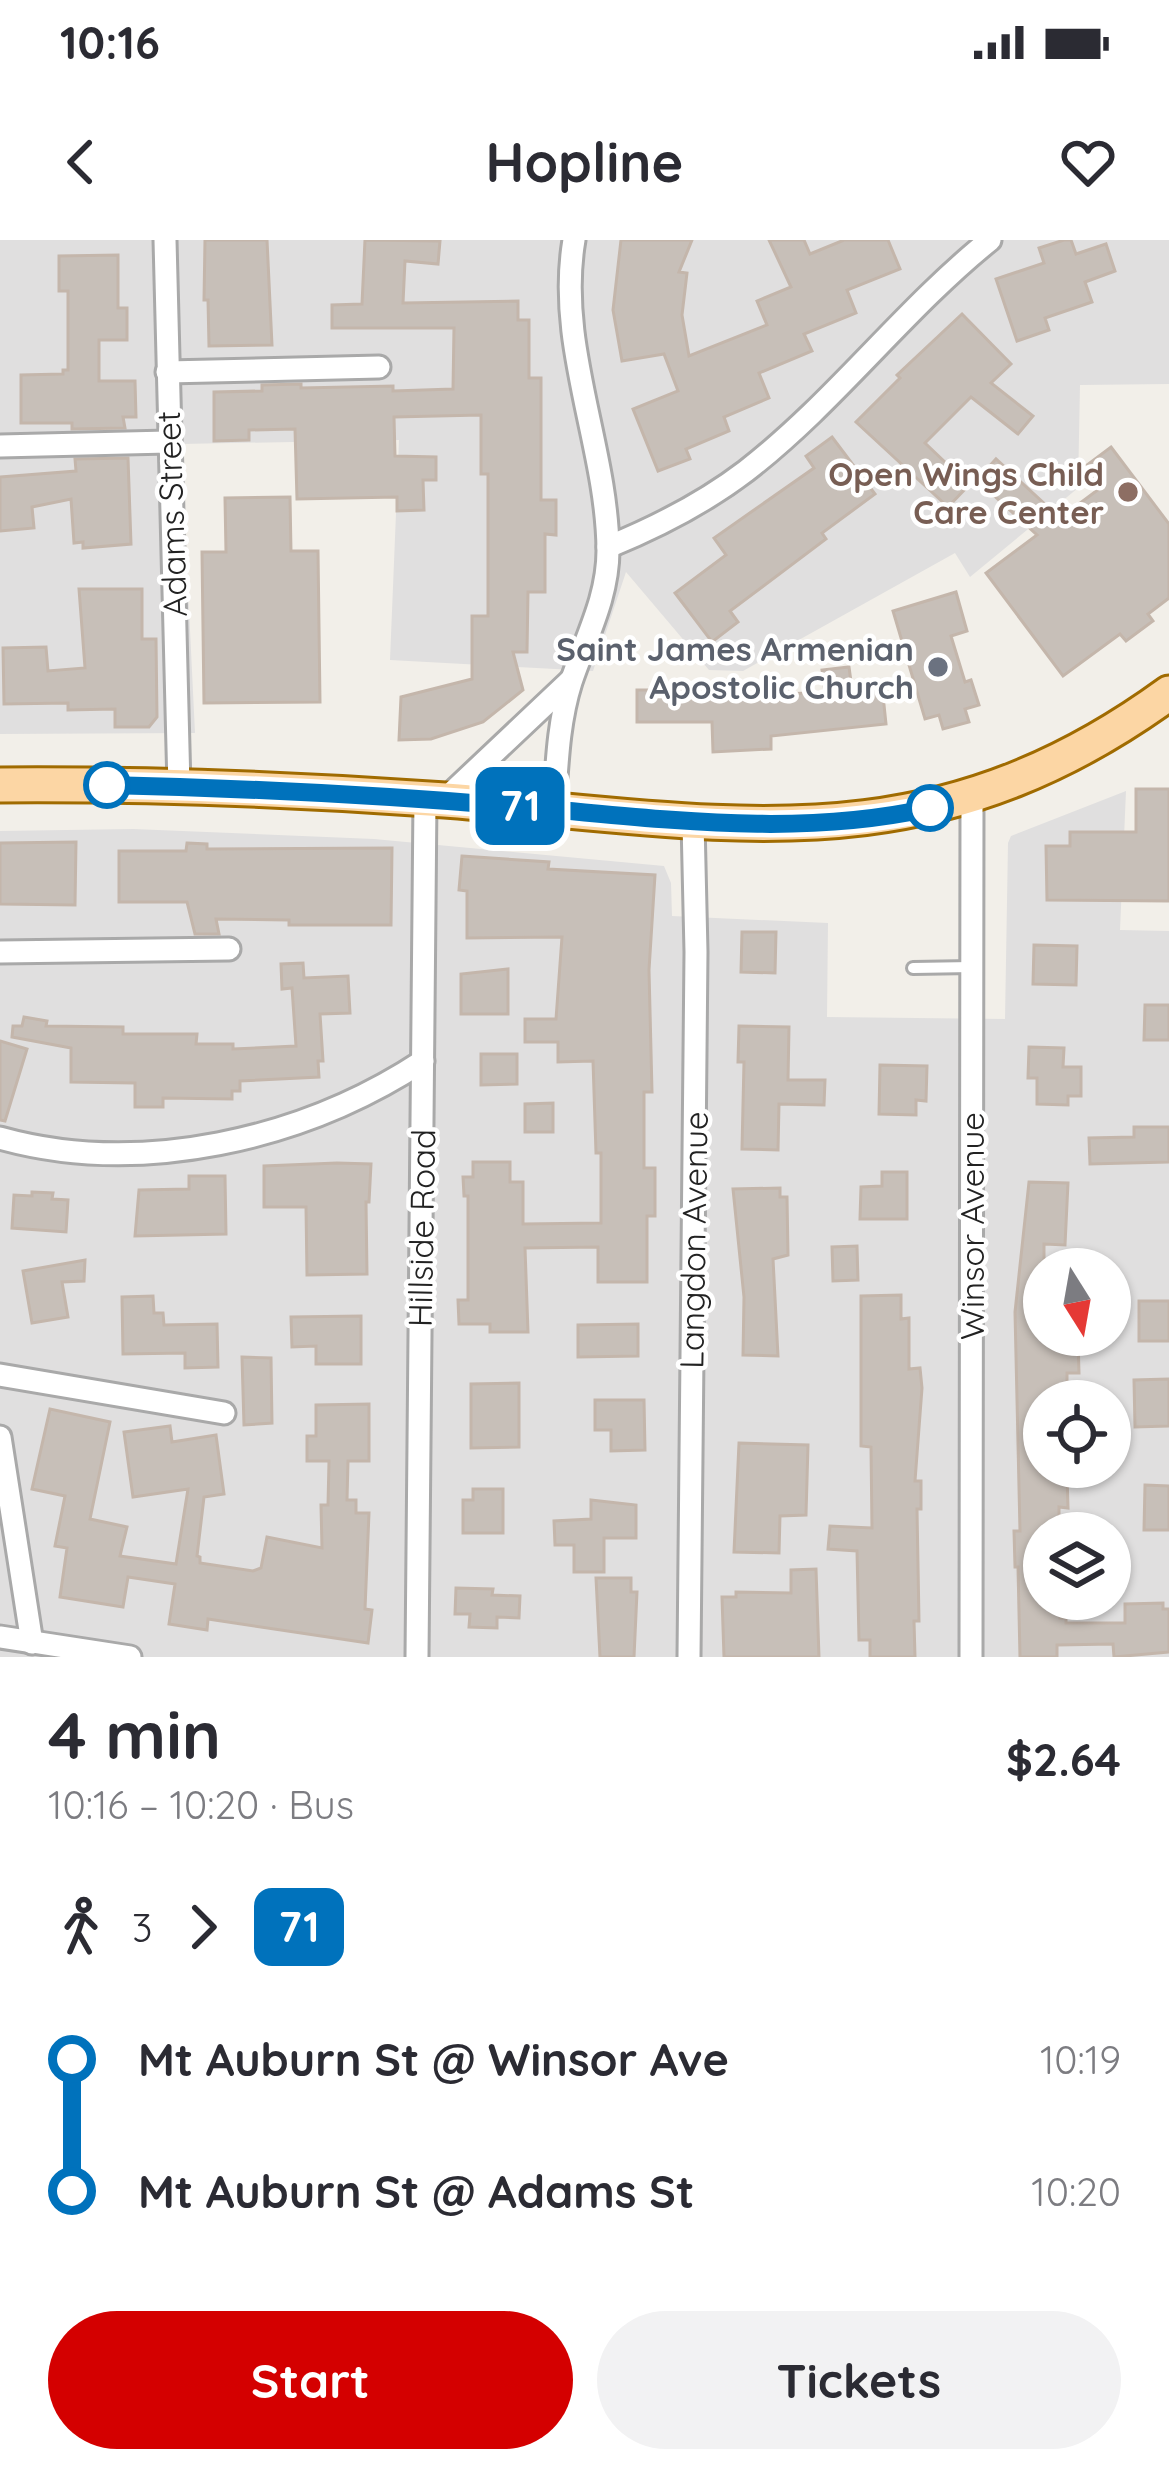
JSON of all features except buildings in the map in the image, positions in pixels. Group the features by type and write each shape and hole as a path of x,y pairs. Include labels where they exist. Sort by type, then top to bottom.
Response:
{"main road":[{"path":"0,785 178,787 435,799 762,826 843,822 888,817 972,796 1154,718 1169,693"}],"street":[{"name":"Adams Street","path":"165,240 178,787"},
{"path":"608,547 674,517 744,473 990,240"},
{"path":"554,809 558,747 572,680 600,608 608,547 573,336 570,241"},
{"path":"167,372 380,367"},
{"path":"0,446 168,442"},
{"path":"435,799 572,680"},
{"name":"Winsor Avenue","path":"971,1657 972,796"},
{"name":"Hillside Road","path":"417,1657 423,1061 435,799"},
{"name":"Langdon Avenue","path":"689,1657 696,952 693,822"},
{"path":"0,952 229,949"},
{"path":"0,1138 70,1153 151,1153 192,1147 319,1115 358,1100 423,1061"},
{"path":"0,1376 224,1413"},
{"path":"0,1437 32,1642"},
{"path":"0,1637 130,1657"}],"lane":[{"path":"914,968 972,967"}],"shaded area":[{"path":"0,240 1169,240 1169,384 1080,385 1078,488 970,577 955,553 743,671 709,670 626,572 593,671 390,660 399,440 181,444 195,733 0,734"},
{"path":"1126,791 1120,930 1169,931 1169,1657 0,1657 0,831 133,829 374,839 664,866 671,883 672,916 828,923 827,1017 1005,1019 1011,836"}],"bus line":[{"name":"71","path":"107,785 425,799 746,826 843,822 930,808"}],"place":[{"name":"Open Wings Child Care Center","path":"1128,492"},
{"name":"Saint James Armenian Apostolic Church","path":"938,667"}]}
